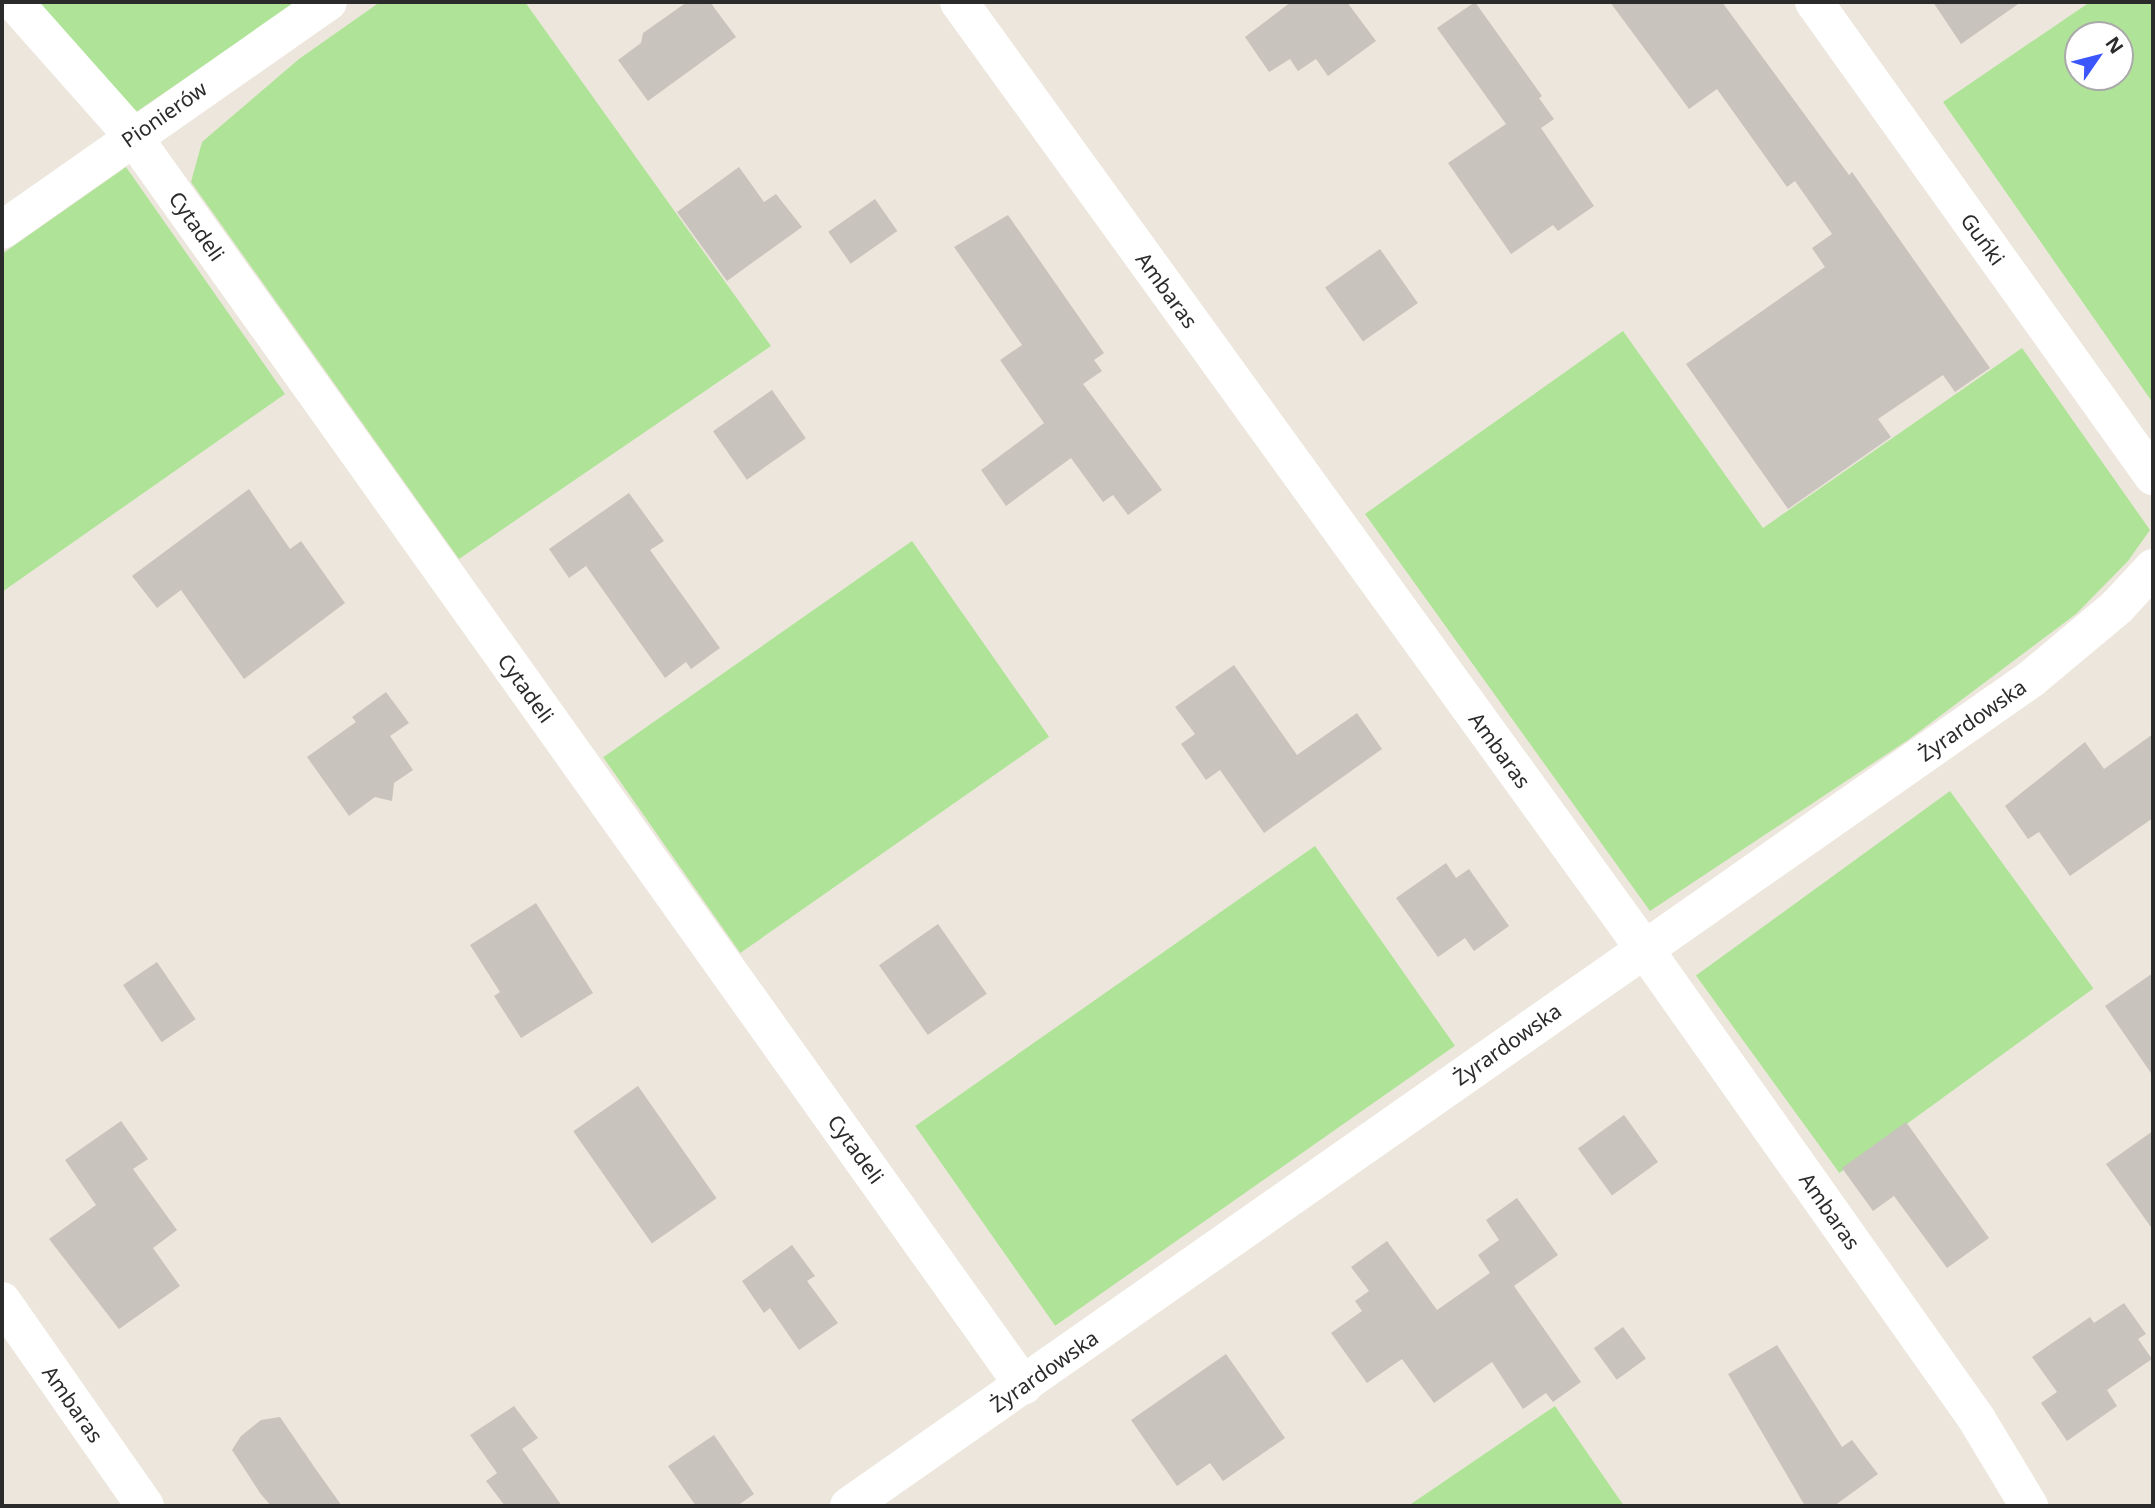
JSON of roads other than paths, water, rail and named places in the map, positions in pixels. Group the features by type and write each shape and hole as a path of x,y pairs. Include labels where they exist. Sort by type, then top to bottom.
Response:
{"street":[{"name":"Cytadeli","path":"14,2 132,135 1024,1386"},
{"name":"Pionierów","path":"2,230 132,135 328,2"},
{"name":"Ambaras","path":"959,2 1643,947 1976,1418 2028,1506"},
{"name":"Guńki","path":"1814,2 2153,476"},
{"name":"Żyrardowska","path":"849,1506 1024,1386 1643,947 2031,679 2117,607 2153,568"},
{"name":"Ambaras","path":"2,1301 145,1506"}]}
